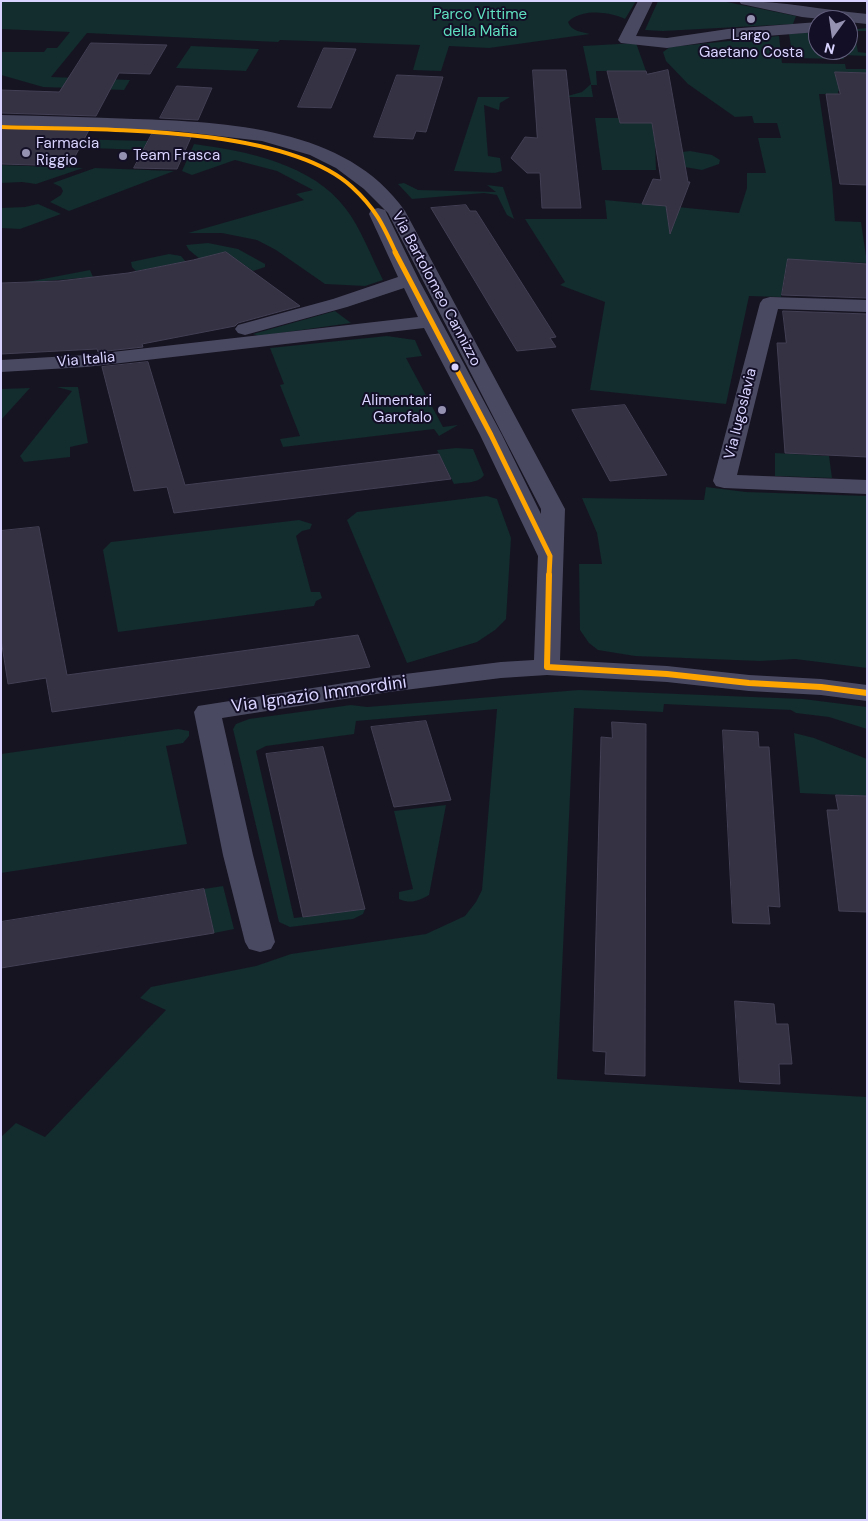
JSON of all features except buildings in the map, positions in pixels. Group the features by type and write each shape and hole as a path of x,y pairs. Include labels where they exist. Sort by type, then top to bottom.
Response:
{"street":[{"path":"646,1 628,38 728,34 808,28"},
{"path":"746,1 794,11 866,18"},
{"name":"Via Bartolomeo Cannizzo","path":"1,120 158,125 234,131 283,141 318,153 341,163 366,179 396,211 553,509 547,667"},
{"name":"Via Bartolomeo Cannizzo","path":"1,127 183,134 248,143 304,160 327,170 352,186 377,213 409,280 491,435 550,556"},
{"path":"171,351 340,303 409,280"},
{"path":"340,303 380,327"},
{"name":"Via Iugoslavia","path":"867,306 770,303 724,481 867,487"},
{"path":"171,351 432,321"},
{"name":"Via Italia","path":"1,366 86,361 171,351"},
{"name":"Via Ignazio Immordini","path":"260,942 238,854 207,712 389,684 501,670 547,667 667,674"},
{"path":"667,674 734,670 807,672 867,679"},
{"path":"667,674 750,683 821,687 867,693"}],"green space":[{"name":"Parco Vittime della Mafia","path":"1,1 636,1 625,19 604,13 588,13 568,22 574,29 590,34 489,48 449,46 441,71 413,70 420,45 280,40 278,42 87,33 51,77 130,80 124,90 43,87 1,75 1,52 44,52 47,48 57,48 70,32 1,29"},
{"name":"Largo Gaetano Costa","path":"658,1 722,1 796,16 793,24 663,31 645,30"},
{"path":"867,28 867,31 858,31 858,29"},
{"path":"808,33 808,58 793,58 789,34"},
{"path":"779,36 782,63 845,64 846,69 867,69 867,73 836,72 849,91 838,91 838,94 819,94 832,183 835,221 861,222 867,263 788,260 781,297 749,296 726,404 590,390 605,302 560,285 565,282 525,219 607,219 605,200 739,213 747,188 747,173 766,173 758,138 781,138 777,123 754,123 752,116 735,117 688,84 666,61 663,52 670,47"},
{"path":"636,43 646,71 596,71 597,85 591,85 593,97 564,97 582,92 591,84 583,46"},
{"path":"191,46 259,49 246,71 176,68"},
{"path":"858,52 867,53 867,56 858,56"},
{"path":"478,97 510,97 500,103 499,110 484,105 488,156 500,158 502,171 495,173 454,171"},
{"path":"595,118 619,118 620,123 635,123 651,118 655,141 656,170 602,170"},
{"path":"69,139 148,141 144,150 64,147"},
{"path":"194,144 235,151 277,162 316,181 332,194 351,216 383,280 365,286 325,284 276,250 257,240 222,233 188,233 304,200 296,194 313,190 277,171 235,160 192,175 182,171"},
{"path":"690,151 712,155 720,160 719,164 702,170 679,166 682,152"},
{"path":"1,165 83,168 36,184 22,182 1,183"},
{"path":"95,168 174,171 69,211 50,202 61,195 63,191 61,187 53,183"},
{"path":"404,183 418,190 496,192 487,185 503,187 514,219 507,215 497,195 484,193 412,199 398,184"},
{"path":"38,204 61,214 20,229 1,228 1,208 25,207"},
{"path":"208,243 238,249 265,264 265,267 253,271 225,252 200,259 186,245"},
{"path":"169,254 181,256 186,262 136,271 132,267 131,262"},
{"path":"90,270 93,277 22,283"},
{"path":"335,311 351,323 259,336 253,334"},
{"path":"387,336 415,340 422,356 406,358 443,427 458,425 439,436 434,429 283,447 280,439 300,436 280,385 284,384 270,348"},
{"path":"57,387 78,387 88,443 70,447 70,457 24,462 20,456 72,391"},
{"path":"30,388 1,420 1,389"},
{"path":"473,449 484,475 481,478 475,481 454,484 437,450"},
{"path":"775,453 829,456 832,478 775,476"},
{"path":"706,487 746,492 867,496 867,668 795,659 760,661 635,656 598,650 589,643 580,630 579,564 602,564 597,533 582,498 704,500"},
{"path":"487,496 497,499 511,538 506,619 495,630 477,642 407,663 347,520 357,512"},
{"path":"299,520 312,524 310,529 302,531 296,536 311,592 320,592 322,598 316,601 314,606 118,632 103,550 111,542"},
{"path":"579,690 803,699 867,707 867,729 829,717 796,713 791,710 664,704 663,712 574,708 557,1079 867,1097 867,1520 1,1520 1,1137 16,1123 45,1137 166,1010 140,998 151,987 256,966 291,954 426,934 465,916 476,902 482,890 497,709 356,721 354,734 266,746 256,751 294,918 365,909 363,914 353,919 290,927 279,922 233,729 236,724 249,719 351,705 367,707"},
{"path":"178,729 189,731 189,736 183,743 166,746 187,844 1,873 1,754"},
{"path":"794,733 814,738 867,759 867,796 800,793"},
{"path":"446,805 429,895 414,901 399,899 399,892 413,889 394,811"},
{"path":"223,886 234,929 214,933 204,889"}],"transit line":[{"path":"1,127 152,132 219,138 277,151 304,160 327,170 351,186 377,213 409,280 491,435 550,556 547,667 667,674 749,683 821,687 867,693"}],"place":[{"name":"Largo Gaetano Costa","path":"751,19"},
{"name":"Farmacia Riggio","path":"26,153"},
{"name":"Team Frasca","path":"123,156"},
{"name":"Alimentari Garofalo","path":"442,410"}]}
